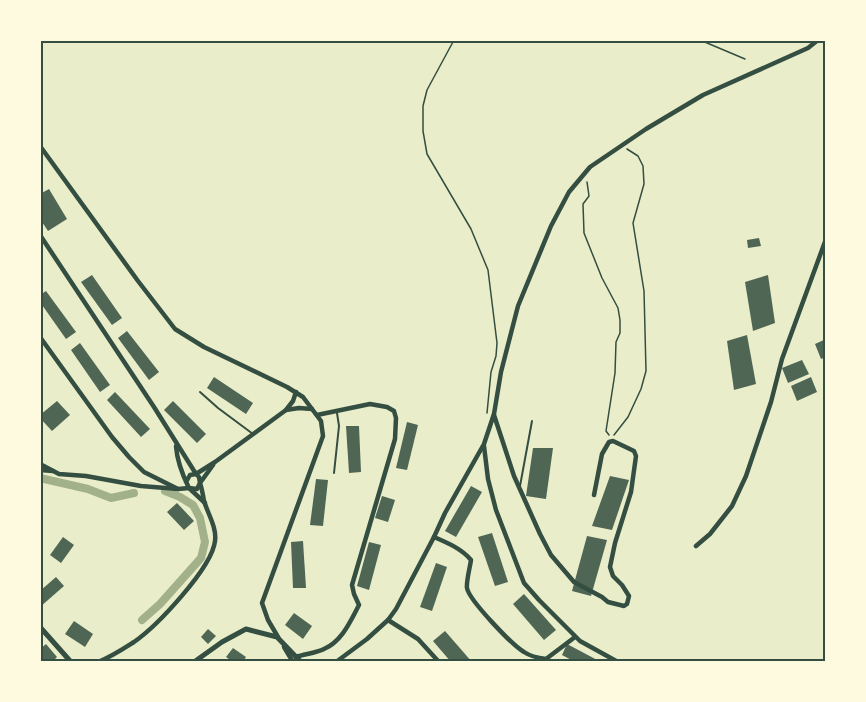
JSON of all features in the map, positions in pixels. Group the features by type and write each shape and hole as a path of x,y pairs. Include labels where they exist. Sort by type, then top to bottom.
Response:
{"street":[{"path":"336,662 367,639 388,620 396,609 445,513 484,444 494,414 501,372 518,306 551,226 569,192 590,167 646,129 703,95 808,48 818,40"},
{"path":"40,146 175,329 204,347 296,392 303,397 312,410 321,421 323,436 262,603 277,637 297,660 331,645 348,626 358,605 352,585 395,439 396,418 394,411 387,407 370,404 317,416"},
{"path":"40,235 199,477 216,539 212,554 197,577 163,616 136,640 98,662"},
{"path":"696,546 710,534 732,506 746,476 771,402 782,359 825,239"},
{"path":"40,337 129,457 144,472 178,489"},
{"path":"186,482 190,475 196,474 215,462 286,410 296,392"},
{"path":"286,410 299,408 312,410"},
{"path":"494,414 520,488 551,555 574,582 609,603 624,606 629,596 613,576 610,567 631,492 636,456 634,451 613,441 609,442 602,454 594,495"},
{"path":"176,443 176,457 186,482 189,488 205,503"},
{"path":"484,444 488,479 496,510 524,583 575,637 618,662"},
{"path":"40,464 59,474 86,476 141,486 197,489 215,462"},
{"path":"40,470 53,471"},
{"path":"434,537 464,552 470,558 467,588 472,599 512,644 538,658 546,658 575,637"},
{"path":"388,620 418,639 439,662"},
{"path":"40,627 71,662"},
{"path":"194,662 222,642 246,629 277,637"}],"lane":[{"path":"200,392 254,434"},
{"path":"334,472 339,426 337,411"},
{"path":"520,488 532,421"},
{"path":"546,658 552,662"}],"path":[{"path":"454,40 427,90 423,106 423,130 427,154 471,229 488,270 497,343 491,372 487,413"},
{"path":"700,40 745,59"},
{"path":"586,172 589,196 583,204 584,233 602,278 618,308 620,320 606,431 612,436 628,417 641,389 646,371 644,291 633,223 644,184 643,166 639,156 621,147"}],"building":[{"path":"49,189 67,219 48,231 40,219 40,194"},
{"path":"759,238 761,246 748,248 747,240"},
{"path":"92,275 122,318 112,325 81,282"},
{"path":"768,275 775,323 753,331 745,282"},
{"path":"46,291 76,332 66,339 40,302 40,295"},
{"path":"127,331 159,372 149,380 118,338"},
{"path":"747,335 756,384 734,390 727,341"},
{"path":"826,339 826,357 821,359 815,344"},
{"path":"80,343 110,385 100,392 71,350"},
{"path":"802,360 809,374 788,383 782,368"},
{"path":"214,377 253,403 246,414 207,388"},
{"path":"811,377 817,392 797,401 791,386"},
{"path":"115,392 150,429 141,437 107,400"},
{"path":"57,401 70,415 52,431 40,415"},
{"path":"173,401 206,434 197,443 164,410"},
{"path":"407,422 418,425 407,470 396,468"},
{"path":"346,426 359,426 361,472 349,473"},
{"path":"533,448 553,448 546,499 526,496"},
{"path":"610,476 629,480 612,530 592,526"},
{"path":"316,479 328,480 323,526 310,525"},
{"path":"471,486 482,492 456,537 445,531"},
{"path":"382,496 395,500 388,522 375,518"},
{"path":"177,503 194,521 184,530 167,512"},
{"path":"492,533 508,582 495,586 478,537"},
{"path":"587,536 607,540 591,596 572,591"},
{"path":"63,537 74,545 61,563 50,555"},
{"path":"303,541 306,588 293,588 291,542"},
{"path":"369,542 381,545 369,590 357,586"},
{"path":"436,563 447,567 432,611 420,607"},
{"path":"56,577 64,586 40,607 40,591"},
{"path":"524,594 556,630 544,640 513,604"},
{"path":"294,613 312,626 303,639 285,625"},
{"path":"74,621 93,634 85,647 65,634"},
{"path":"208,629 216,636 208,644 201,637"},
{"path":"445,631 472,662 451,662 433,641"},
{"path":"46,644 57,657 52,662 40,662 40,649"},
{"path":"567,644 601,662 575,662 562,655"},
{"path":"233,648 246,657 243,662 233,662 226,657"}],"waterway":[{"path":"40,478 88,489 111,498 134,493"},
{"path":"142,620 160,604 201,558 205,542 200,518 193,505 165,491"}]}
